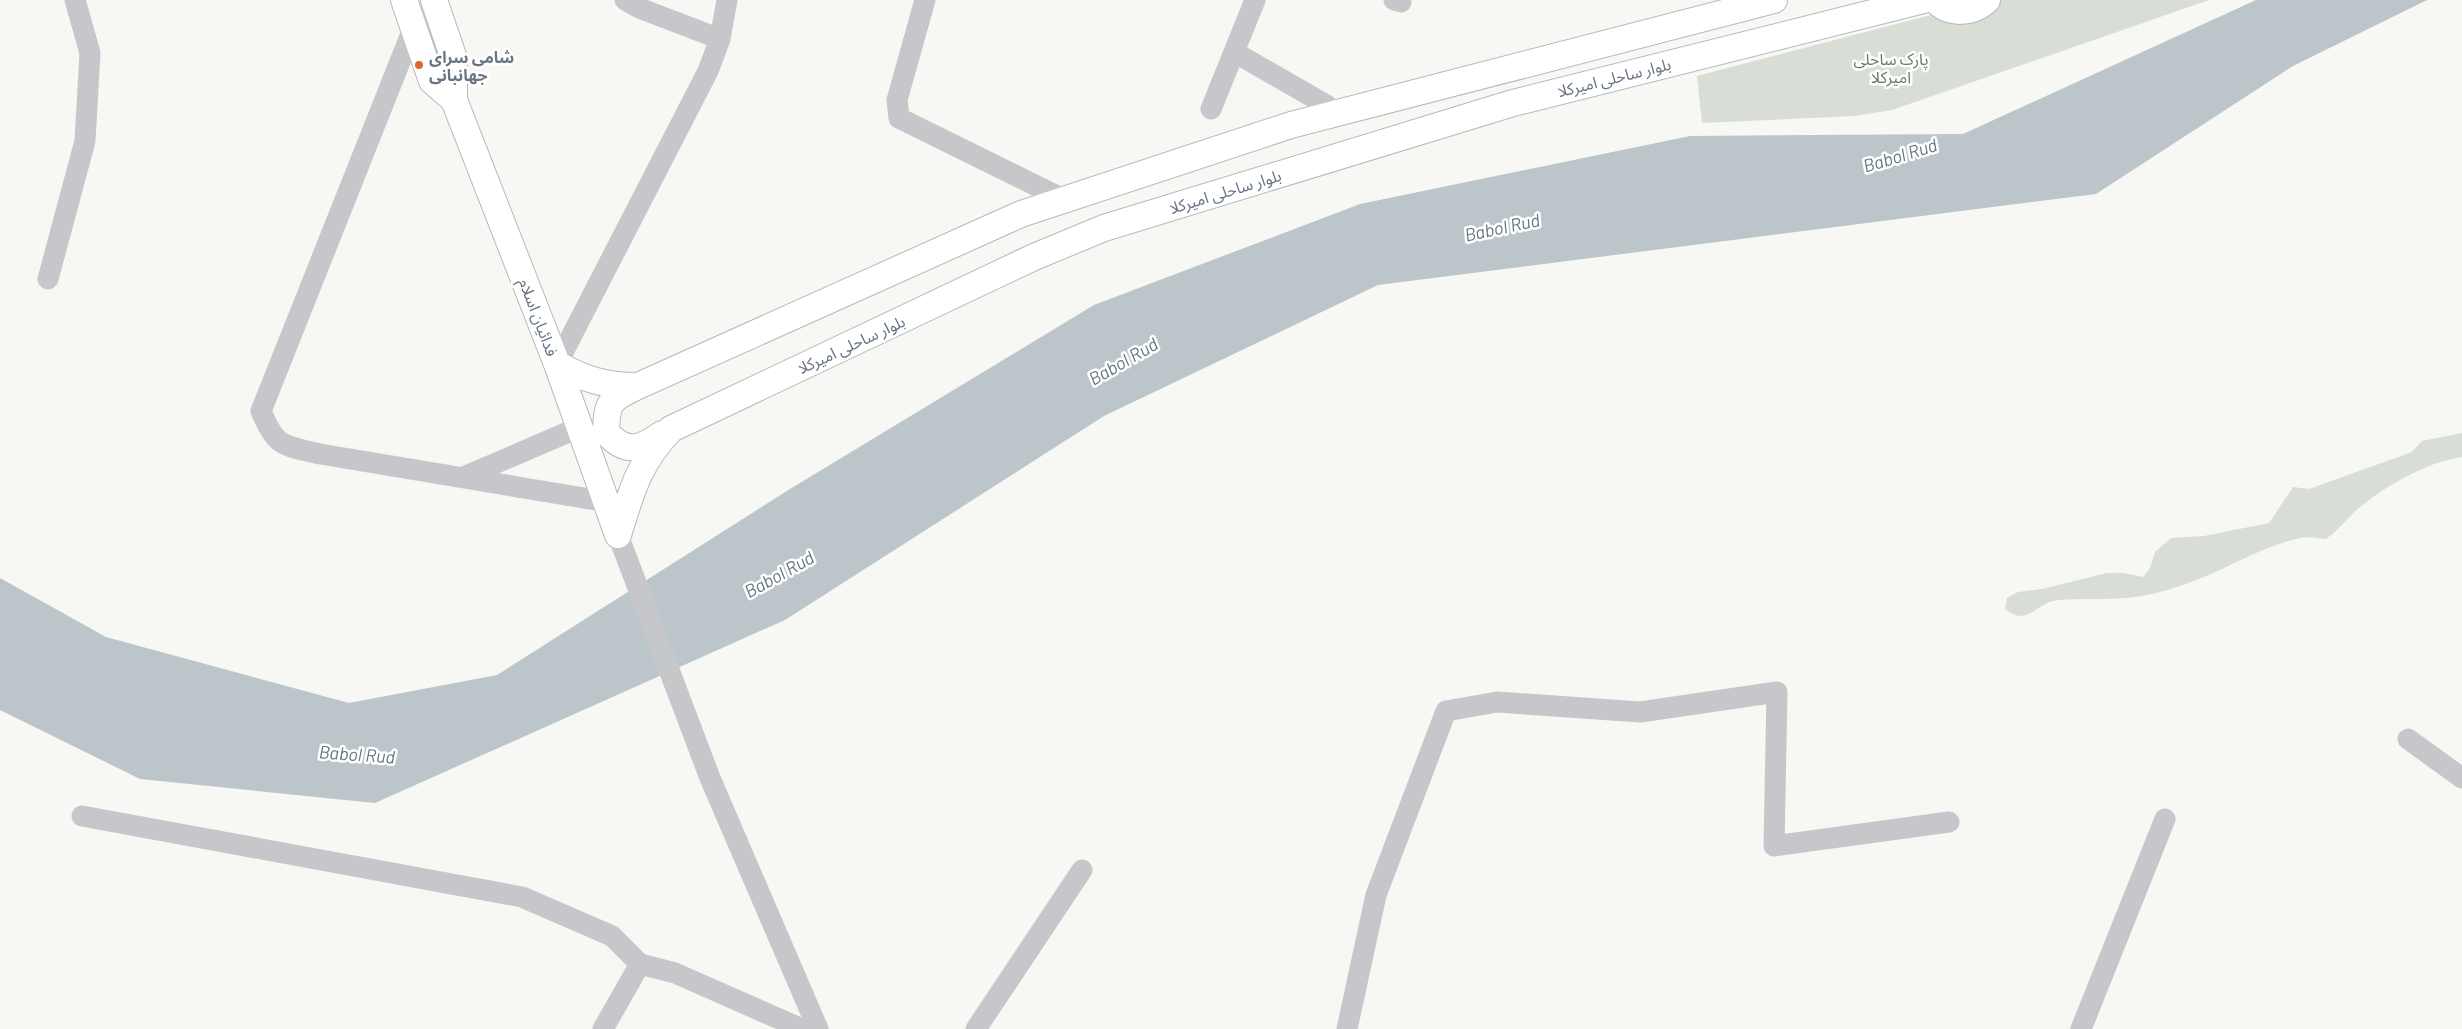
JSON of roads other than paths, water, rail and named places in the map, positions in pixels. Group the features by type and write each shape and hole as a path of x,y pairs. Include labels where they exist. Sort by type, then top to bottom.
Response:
{"main road":[{"name":"فدائیان اسلام","path":"404,0 432,81 454,100"},
{"name":"فدائیان اسلام","path":"434,0 454,60 454,100 557,364 608,502 618,535"},
{"name":"بلوار ساحلی امیرکلا","path":"557,364 576,376 598,383 612,386 638,386 1021,214 1291,125 1774,0"},
{"name":"بلوار ساحلی امیرکلا","path":"618,535 633,486 642,467 652,449 671,428 1034,258 1104,228 1513,102 1924,0"},
{"path":"1935,0 1950,10 1963,11 1975,9 1987,0"},
{"path":"638,386 619,395 607,408 606,432 616,443 634,449 650,443 671,428"}],"street":[{"path":"48,279 84,141 90,53 75,0"},
{"path":"625,0 639,8 720,39"},
{"path":"557,364 708,71 720,39 727,0"},
{"path":"925,0 897,100 900,118 1065,200"},
{"path":"1211,109 1255,0"},
{"path":"413,30 262,411 270,433 284,445 320,454 466,476 608,502"},
{"path":"1234,52 1328,106"},
{"path":"466,476 580,427"},
{"path":"618,535 710,778 818,1029"},
{"path":"1347,1029 1376,896 1446,711 1497,702 1640,712 1777,692 1774,846 1949,822"},
{"path":"2408,739 2462,778"},
{"path":"82,816 522,897 612,936 640,964 675,973 802,1029"},
{"path":"2081,1029 2165,819"},
{"path":"976,1029 1082,870"},
{"path":"603,1029 640,964"}],"water":[{"name":"Babol Rud","path":"2256,0 2427,0 2293,66 2096,194 1378,285 1104,416 785,620 375,803 140,779 0,710 0,578 106,637 349,703 497,675 790,489 1094,305 1360,204 1690,136 1963,134"}],"place":[{"name":"شامی سرای جهانبانی","path":"419,65"}],"park label":[{"name":"پارک ساحلی امیرکلا","path":"1891,67"}]}
